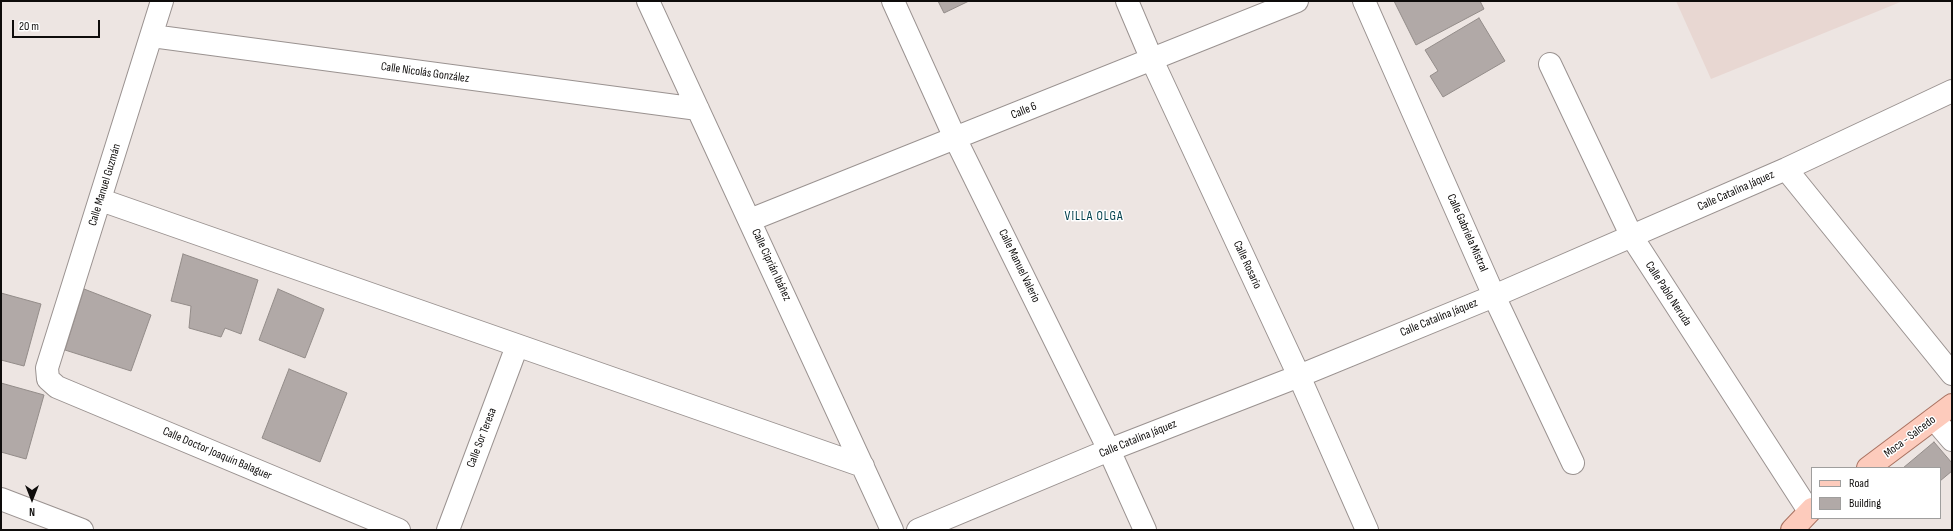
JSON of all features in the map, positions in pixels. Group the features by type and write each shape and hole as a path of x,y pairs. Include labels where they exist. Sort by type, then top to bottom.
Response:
{"main road":[{"name":"Moca - Salcedo","path":"1869,467 1952,405"},
{"path":"1792,530 1811,510"}],"street":[{"name":"Calle Manuel Guzmán","path":"47,368 101,200 162,1"},
{"name":"Calle Ciprián Ibáñez","path":"648,1 892,530"},
{"name":"Calle Manuel Valerio","path":"893,1 956,138 1110,450 1145,530"},
{"name":"Calle Rosario","path":"1127,1 1152,60 1299,376 1367,530"},
{"name":"Calle 6","path":"750,220 1297,1"},
{"name":"Calle Gabriela Mistral","path":"1364,1 1494,296 1573,463"},
{"name":"Calle Nicolás González","path":"152,36 698,109"},
{"name":"Calle Pablo Neruda","path":"1550,64 1632,237 1811,510"},
{"name":"Calle Catalina Jáquez","path":"918,530 1110,450 1299,376 1494,296 1786,169 1952,90"},
{"path":"1786,169 1952,374"},
{"path":"101,200 863,466"},
{"name":"Calle Sor Teresa","path":"448,530 517,346"},
{"name":"Calle Doctor Joaquín Balaguer","path":"47,368 48,379 57,387 399,530"},
{"path":"1934,419 1952,440"},
{"path":"1,499 82,530"}],"shaded area":[{"path":"1676,1 1903,1 1711,79"}],"building":[{"path":"938,1 969,1 944,13"},
{"path":"1394,1 1480,1 1484,9 1416,45"},
{"path":"1479,18 1505,61 1443,97 1430,76 1438,71 1425,50"},
{"path":"183,254 258,280 241,334 225,328 221,337 189,328 191,306 171,301"},
{"path":"84,289 151,315 131,371 65,350"},
{"path":"278,289 324,309 305,358 259,340"},
{"path":"1,293 41,304 24,366 1,360"},
{"path":"289,369 347,393 320,462 262,438"},
{"path":"1,383 44,395 26,459 1,452"},
{"path":"1934,442 1952,463 1952,471 1941,480 1941,467 1904,467"}],"district":[{"name":"VILLA OLGA","path":"1094,217"}]}
